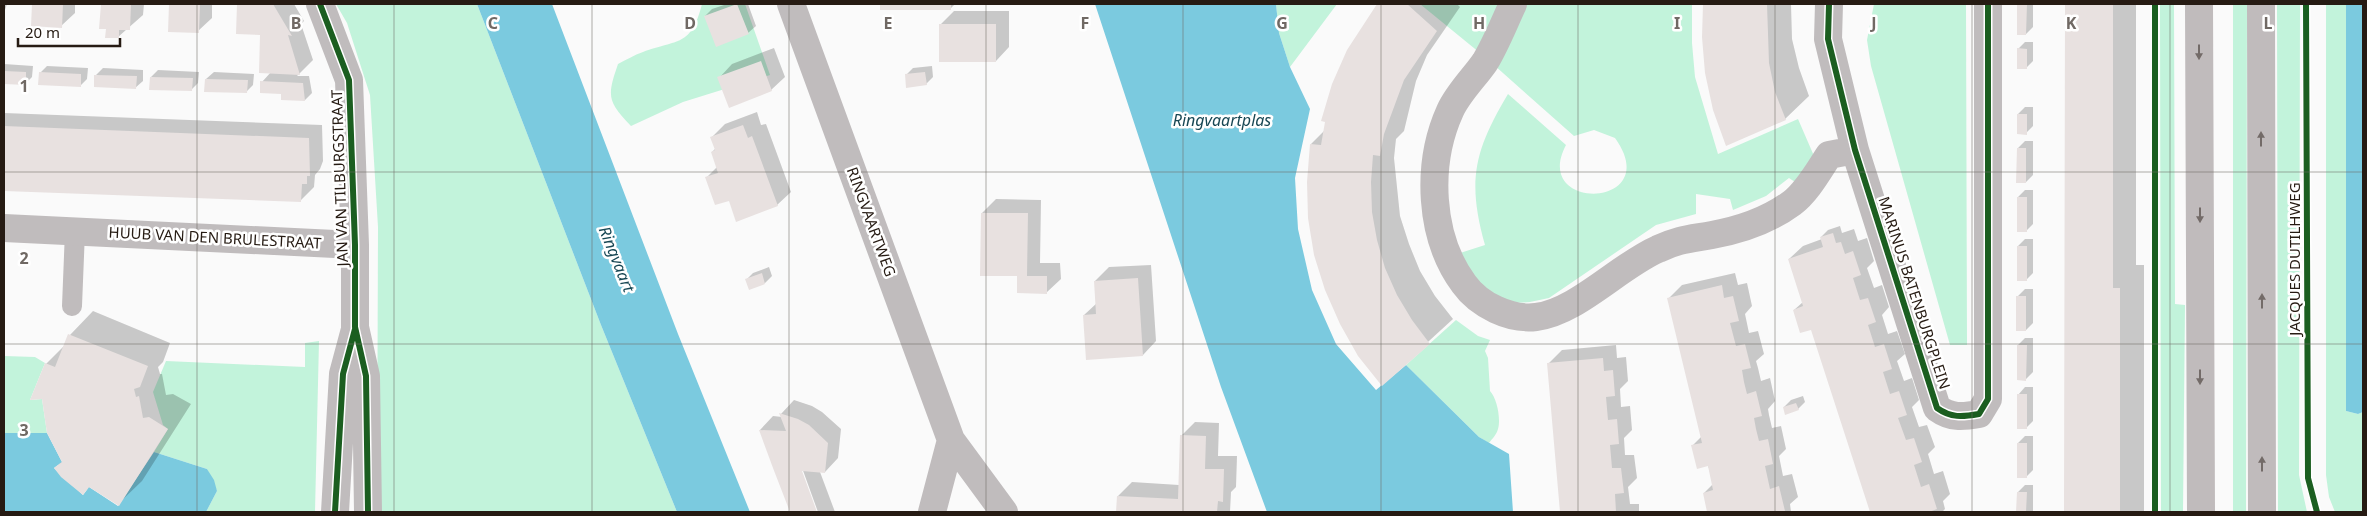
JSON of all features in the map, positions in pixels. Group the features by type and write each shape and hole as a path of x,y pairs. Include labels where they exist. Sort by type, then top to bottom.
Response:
{"main road":[{"path":"2199,4 2201,512"},
{"path":"2261,4 2262,512"}],"street":[{"name":"JAN VAN TILBURGSTRAAT","path":"320,4 349,80 355,245 355,327 366,376 368,512"},
{"name":"RINGVAARTWEG","path":"791,4 951,440 1004,512"},
{"path":"1513,4 1486,60 1450,111 1434,164 1437,224 1456,274 1471,295 1489,306 1513,316 1536,317 1564,309 1650,253 1679,240 1743,228 1771,215 1793,202 1829,155 1855,150"},
{"name":"MARINUS BATENBURGPLEIN","path":"1829,4 1828,39 1855,150 1937,408 1947,415 1962,417 1979,414 1988,399 1988,4"},
{"name":"HUUB VAN DEN BRULESTRAAT","path":"4,228 355,245"},
{"name":"JAN VAN TILBURGSTRAAT","path":"335,512 343,374 355,327"},
{"path":"932,512 951,440"}],"lane":[{"path":"72,306 75,231"}],"green space":[{"path":"336,4 477,4 601,325 677,512 377,512 378,227 370,95 347,23"},
{"path":"702,4 745,4 770,75 683,102 631,126 617,110 611,98 612,84 618,64 640,53 682,39 688,35 698,18"},
{"path":"1276,4 1337,4 1290,67 1279,33"},
{"path":"1420,4 1505,4 1480,53"},
{"path":"1523,4 1692,4 1692,43 1695,77 1718,154 1798,119 1814,156 1798,184 1789,178 1766,196 1733,210 1730,199 1696,194 1696,214 1656,225 1549,298 1514,303 1484,293 1457,254 1485,245 1476,202 1475,184 1477,167 1488,133 1508,94 1566,145 1560,167 1566,183 1579,191 1596,194 1612,189 1624,179 1626,161 1615,138 1594,130 1574,136 1494,65"},
{"path":"1874,4 1966,4 1967,345 1950,345 1871,66 1867,40"},
{"path":"2160,4 2174,4 2175,304 2185,305 2183,512 2161,512"},
{"path":"2233,4 2247,4 2246,512 2233,512"},
{"path":"2277,4 2300,4 2299,475 2307,512 2278,512"},
{"path":"2326,4 2346,4 2346,411 2358,414 2363,412 2363,512 2335,512 2329,497 2326,475"},
{"path":"1456,320 1478,336 1490,340 1485,351 1488,358 1490,391 1499,414 1499,425 1489,443 1479,437 1406,365"},
{"path":"319,341 315,512 206,512 217,491 207,469 154,452 168,429 163,425 153,392 166,361 305,367 305,343"},
{"path":"4,356 35,357 45,363 30,400 42,399 47,433 4,433"}],"water":[{"name":"Ringvaart","path":"477,4 552,4 678,334 750,512 677,512 601,325"},
{"name":"Ringvaartplas","path":"1095,4 1276,4 1279,33 1290,67 1310,109 1295,178 1298,229 1312,290 1336,344 1376,390 1406,365 1479,437 1509,454 1513,512 1267,512 1221,387"},
{"path":"2346,4 2363,4 2363,412 2358,414 2346,411"},
{"path":"4,433 47,433 62,462 54,468 83,495 89,487 118,506 154,452 207,469 214,480 217,491 206,512 4,512"}],"building":[{"path":"32,4 63,4 62,28 31,26"},
{"path":"101,4 131,4 130,30 119,30 119,38 105,38 106,29 99,29"},
{"path":"169,4 200,4 199,33 168,32"},
{"path":"237,4 273,4 292,36 288,35 300,75 259,73 260,35 236,34"},
{"path":"737,4 749,34 716,47 704,16"},
{"path":"880,4 951,4 951,10 880,10"},
{"path":"1377,4 1407,4 1437,31 1404,80 1384,134 1380,156 1373,155 1371,182 1372,212 1385,268 1397,295 1412,320 1430,344 1382,386 1358,356 1340,324 1325,290 1314,255 1308,218 1307,182 1310,144 1321,145 1325,122 1321,121 1332,84 1347,50"},
{"path":"1703,4 1767,4 1769,63 1775,92 1786,120 1726,146 1713,110 1705,73 1702,37"},
{"path":"2017,4 2027,4 2026,35 2017,35"},
{"path":"2065,4 2113,4 2113,288 2120,288 2120,512 2064,512"},
{"path":"939,24 996,24 996,62 939,62"},
{"path":"2017,48 2027,49 2027,69 2017,69"},
{"path":"761,61 772,91 729,108 717,77"},
{"path":"4,71 26,72 26,85 4,84"},
{"path":"39,72 81,74 81,87 38,85"},
{"path":"925,72 927,85 906,88 905,74"},
{"path":"94,75 137,76 136,89 94,87"},
{"path":"150,77 193,78 192,91 149,90"},
{"path":"205,79 248,80 247,93 204,92"},
{"path":"260,81 303,83 305,101 281,100 281,94 260,93"},
{"path":"2017,114 2027,114 2027,135 2017,134"},
{"path":"743,125 748,138 752,136 778,206 736,222 729,201 715,205 705,177 718,173 711,152 715,150 710,137"},
{"path":"4,126 309,138 310,176 307,176 307,184 302,184 301,202 4,191"},
{"path":"2017,148 2026,148 2026,183 2016,183"},
{"path":"2017,197 2027,197 2027,232 2017,232"},
{"path":"981,213 1028,213 1027,276 1047,276 1047,294 1017,293 1017,276 980,276"},
{"path":"1833,233 1836,243 1841,242 1845,254 1853,251 1861,275 1853,278 1860,300 1868,298 1876,322 1868,325 1875,347 1884,344 1892,369 1883,372 1890,394 1899,391 1907,415 1898,418 1906,440 1914,438 1922,462 1914,465 1921,487 1929,484 1937,509 1929,512 1870,512 1811,330 1800,333 1793,310 1803,306 1788,259 1823,247 1820,237"},
{"path":"2017,246 2027,246 2027,281 2017,281"},
{"path":"762,273 765,284 749,290 745,279"},
{"path":"1138,278 1143,356 1086,360 1083,315 1096,314 1094,281"},
{"path":"1722,285 1724,298 1733,296 1739,321 1730,323 1736,346 1745,344 1751,368 1742,370 1747,394 1756,391 1762,416 1754,418 1759,441 1768,439 1773,464 1765,466 1770,489 1779,486 1785,511 1707,512 1703,493 1713,490 1708,466 1697,469 1691,445 1702,443 1667,298"},
{"path":"2016,296 2026,296 2026,331 2016,331"},
{"path":"68,334 148,366 140,387 134,389 136,397 139,396 143,418 149,417 168,429 119,506 89,487 83,495 61,477 54,468 62,462 47,433 42,399 30,400 45,363 55,367"},
{"path":"2017,345 2027,345 2026,381 2017,380"},
{"path":"1603,358 1604,371 1613,370 1615,396 1606,397 1608,420 1617,419 1619,444 1610,445 1612,468 1621,468 1624,493 1615,494 1616,512 1560,512 1547,363"},
{"path":"2017,394 2027,394 2027,429 2017,429"},
{"path":"1796,403 1799,410 1785,415 1783,407"},
{"path":"779,413 809,425 828,443 825,473 802,471 817,512 790,512 773,468 759,430 786,431"},
{"path":"1180,435 1206,436 1205,469 1224,469 1223,502 1218,501 1217,512 1116,512 1117,496 1178,499"},
{"path":"2017,443 2027,443 2027,478 2017,478"},
{"path":"2017,492 2027,492 2026,512 2016,512"}],"cycle path":[{"path":"320,4 349,80 355,245 355,327 366,376 368,512"},
{"path":"1829,4 1828,39 1855,150 1937,408 1947,414 1962,416 1979,414 1988,399 1988,4"},
{"path":"2155,4 2155,512"},
{"name":"JACQUES DUTILHWEG","path":"2306,4 2308,478 2317,512"},
{"path":"335,512 343,374 355,329"}]}
